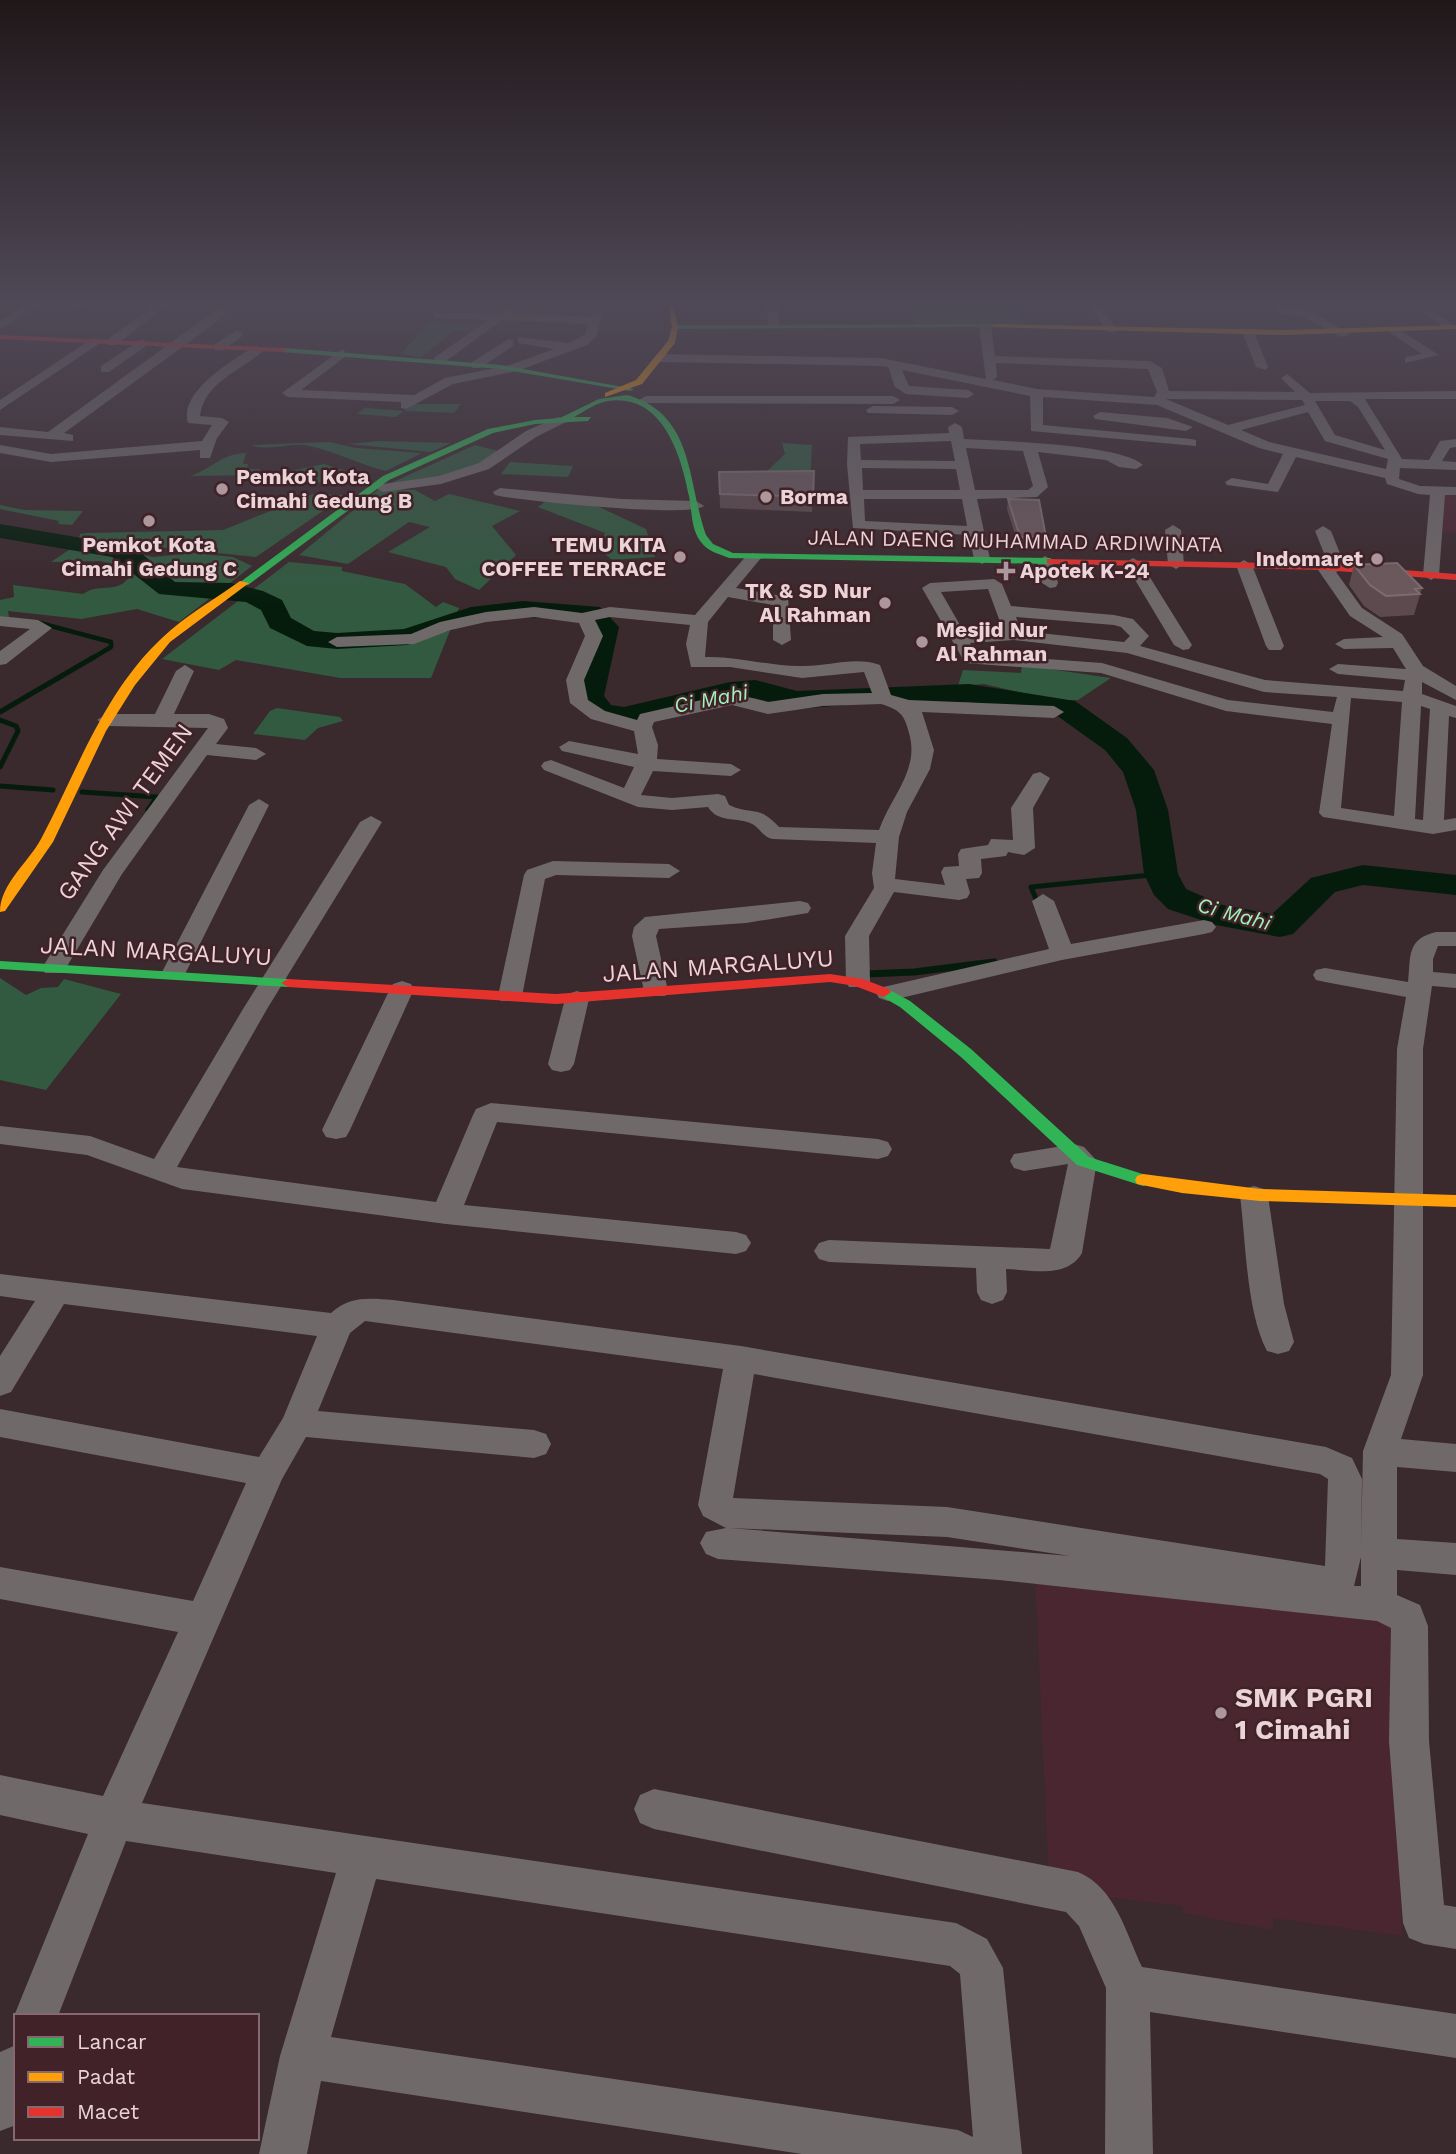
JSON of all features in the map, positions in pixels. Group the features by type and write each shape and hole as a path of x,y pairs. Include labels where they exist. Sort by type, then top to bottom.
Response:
{"main road":[{"path":"563,420 591,405"},
{"path":"0,908 49,835 66,795 107,720 142,664 166,640 382,484 465,442 506,427 605,418 589,413 592,405"},
{"name":"JALAN DAENG MUHAMMAD ARDIWINATA","path":"645,405 666,421 688,472 704,540 709,546 732,556 1244,565 1456,577"},
{"path":"0,884 66,795"},
{"name":"JALAN MARGALUYU","path":"0,965 577,999 830,978 858,982 888,993 966,1053 1079,1157 1167,1185 1254,1196 1456,1200"}],"street":[{"path":"51,436 95,405"},
{"path":"0,449 51,458 206,450 222,422 193,420 195,405"},
{"path":"1040,405 1042,411 1034,426 1040,429 1192,447 1186,427"},
{"path":"1174,405 1226,430 1292,452 1444,473 1456,491"},
{"path":"1226,430 1302,405"},
{"path":"1310,405 1328,434 1394,465"},
{"path":"1362,405 1367,409 1394,465 1392,481 1401,486 1444,473"},
{"path":"784,413 952,407 982,559"},
{"path":"1089,415 1167,422 1186,427 1210,422"},
{"path":"0,441 7,431 35,420"},
{"path":"382,484 459,475 491,463 531,434 563,420"},
{"path":"7,431 82,439"},
{"path":"977,531 861,527 852,440 957,440 1101,455 1121,461"},
{"path":"465,442 513,446"},
{"path":"1431,575 1446,443 1456,443"},
{"path":"856,495 1025,495 1040,490 1029,447"},
{"path":"1232,482 1273,489 1292,452"},
{"path":"854,464 963,466"},
{"path":"500,492 603,500 634,507 696,506"},
{"path":"1173,530 1176,564"},
{"path":"1323,531 1331,568 1356,612 1391,633 1416,673 1451,704"},
{"path":"752,558 727,592 699,621 695,644 697,663 730,662 802,672 866,666 874,669 881,692"},
{"path":"1045,561 1050,583"},
{"path":"1133,563 1183,645"},
{"path":"1244,565 1275,646"},
{"path":"1014,635 1006,611 990,583 931,587 971,659 1102,668 1226,705 1342,719"},
{"path":"727,592 782,601 782,640"},
{"path":"1006,611 1127,623 1134,642"},
{"path":"337,642 431,640 495,615 534,612 699,621"},
{"path":"594,615 611,636"},
{"path":"594,615 594,636 575,680 579,703 597,715 642,727"},
{"path":"0,621 38,625 43,628 0,660"},
{"path":"958,638 1014,635 1134,642 1159,656 1264,686 1413,696 1451,704"},
{"path":"1344,644 1399,642"},
{"path":"1338,669 1416,673"},
{"path":"162,719 185,671"},
{"path":"1404,822 1416,673"},
{"path":"629,798 646,764 650,746 642,727 646,718 732,699 772,716 823,700 881,692 907,706 918,719 925,750 920,769 896,812 888,837 884,884 877,906 857,936 858,982"},
{"path":"1345,692 1330,813 1433,828 1456,824"},
{"path":"1433,828 1451,704"},
{"path":"907,706 1054,712"},
{"path":"107,720 162,719 217,723"},
{"name":"GANG AWI TEMEN","path":"54,968 87,906 160,801 218,728 217,723"},
{"path":"569,747 646,764 731,770"},
{"path":"202,750 256,754"},
{"path":"551,766 629,798 659,804 718,800 719,808 734,815 758,817 773,833 888,837"},
{"path":"884,884 959,893 952,872 971,873 969,854 998,851 999,845 1024,848 1022,808 1040,778"},
{"path":"173,974 259,805"},
{"path":"162,1169 371,822"},
{"path":"510,996 535,875 553,868 669,872"},
{"path":"1043,901 1062,953"},
{"path":"656,991 644,936 646,927 653,922 746,916 800,908"},
{"path":"888,993 1062,953 1204,927"},
{"path":"1379,1605 1377,1553 1380,1451 1408,1375 1410,1049 1420,985 1421,959 1428,942 1436,939 1456,939"},
{"path":"1325,975 1420,985 1456,981"},
{"path":"336,1129 402,989"},
{"path":"561,1064 577,999"},
{"path":"446,1214 486,1115 491,1112 878,1149"},
{"path":"0,1135 90,1146 162,1169 182,1179 446,1214 736,1243"},
{"path":"830,1251 1055,1260 1067,1253 1079,1157 1024,1161"},
{"path":"1254,1196 1269,1304 1278,1342"},
{"path":"991,1258 992,1292"},
{"path":"0,1285 337,1326"},
{"path":"0,1383 56,1292"},
{"path":"37,2014 114,1819 205,1620 268,1473 297,1423 337,1326 350,1314 364,1309 741,1359 1326,1461 1340,1468 1345,1479 1343,1566 1338,1581 1329,1583 947,1522 726,1513 715,1505 741,1359"},
{"path":"0,1423 268,1473"},
{"path":"297,1423 534,1444"},
{"path":"1380,1451 1456,1458"},
{"path":"718,1542 999,1564 1379,1605 1407,1617 1409,1741 1424,1923 1456,1928"},
{"path":"1377,1553 1456,1559"},
{"path":"0,1583 205,1620"},
{"path":"0,1795 114,1819 956,1945 972,1954 981,1968 998,2154"},
{"path":"654,1810 1078,1893 1094,1910 1128,1987 1129,2154"},
{"path":"283,2154 303,2056 362,1856"},
{"path":"1128,1987 1456,2036"},
{"path":"303,2056 958,2154"},
{"path":"0,2108 14,2073"}],"shaded area":[{"path":"1441,495 1456,495 1456,533 1438,531"},
{"name":"SMK PGRI 1 Cimahi","path":"1035,1578 1404,1618 1398,1808 1402,1936 1273,1918 1273,1930 1183,1913 1182,1906 1091,1895 1049,1880"}],"green space":[{"path":"413,405 461,405 454,413 404,411"},
{"path":"365,408 404,411 396,417 357,414"},
{"path":"380,441 451,443 431,452 347,444"},
{"path":"329,442 356,448 422,453 386,471 310,446 251,445"},
{"path":"782,443 812,445 810,483 763,475 785,454"},
{"path":"475,445 502,452 456,474 382,487"},
{"path":"246,453 243,464 248,464 247,469 260,469 258,475 190,476 230,456"},
{"path":"510,462 573,466 568,477 501,474"},
{"path":"324,464 369,478 364,482 291,483 286,472"},
{"path":"379,489 415,490 435,501 449,494 520,511 492,526 516,555 479,590 455,579 446,567 388,552 430,527 409,522 348,564 299,555"},
{"path":"313,494 346,495 256,557 79,539 80,534 87,533 223,530"},
{"path":"546,501 595,505 646,529 655,557 612,560 599,549 605,533 538,507"},
{"path":"0,505 24,510 83,511 72,525 58,524 59,521 0,509"},
{"path":"73,547 117,549 153,557 194,553 233,557 252,566 179,622 137,609 81,619 8,611 9,617 0,616 0,600 14,597 13,585 83,594 90,590 116,587 133,572 101,561 51,562"},
{"path":"289,562 342,567 342,571 405,584 436,607 443,602 459,608 431,678 340,678 236,660 219,670 162,659"},
{"path":"1022,665 1111,678 1078,700 1053,700 984,684 958,686 963,670 1021,673"},
{"path":"277,708 340,717 343,721 318,728 305,740 253,734 270,711"},
{"path":"0,978 26,995 41,988 58,987 64,979 121,994 46,1090 0,1080"}],"building":[{"path":"814,471 813,497 720,494 719,472"},
{"path":"1008,499 1039,500 1046,537 1020,537"},
{"path":"1397,563 1422,588 1415,589 1420,594 1386,596 1370,585 1354,565"}],"waterway":[{"name":"Ci Mahi","path":"0,531 119,551 131,557 168,589 231,591 254,596 273,606 279,622 307,638 337,641 407,637 471,615 523,609 591,613 606,627 589,697 601,712 624,716 730,691 755,689 796,700 859,695 969,693 1065,707 1116,744 1138,770 1152,810 1161,874 1171,895 1180,902 1216,914 1280,926 1323,885 1363,875 1456,885"},
{"path":"36,622 111,642 111,647 91,659"},
{"path":"0,712 94,657"},
{"path":"0,720 16,726 18,731 0,767"},
{"path":"0,786 53,790"},
{"path":"82,792 157,797 148,810"},
{"path":"1039,906 1031,887 1161,874"},
{"path":"866,974 914,972 994,962"}],"traffic: fast":[{"path":"563,420 591,405"},
{"path":"647,405 668,425 676,441 693,493 698,524 704,540 713,548 732,556 1050,561"},
{"path":"244,583 386,478 491,431 535,422 588,419"},
{"path":"0,965 288,983"},
{"path":"884,992 905,1004 966,1053 1083,1161 1143,1180"}],"traffic: slow":[{"path":"0,908 46,842 100,731 130,683 166,640 244,583"},
{"path":"1143,1180 1260,1195 1456,1201"}],"traffic: jam":[{"path":"1050,561 1324,567 1456,577"},
{"path":"288,983 556,999 830,978 858,982 884,992"}],"place":[{"name":"Pemkot Kota Cimahi Gedung B","path":"222,489"},
{"name":"Borma","path":"766,497"},
{"name":"Pemkot Kota Cimahi Gedung C","path":"149,521"},
{"name":"TEMU KITA COFFEE TERRACE","path":"680,557"},
{"name":"Indomaret","path":"1377,559"},
{"name":"Apotek K-24","path":"1006,571"},
{"name":"TK & SD Nur Al Rahman","path":"885,603"},
{"name":"Mesjid Nur Al Rahman","path":"922,642"},
{"name":"SMK PGRI 1 Cimahi","path":"1221,1713"}]}
